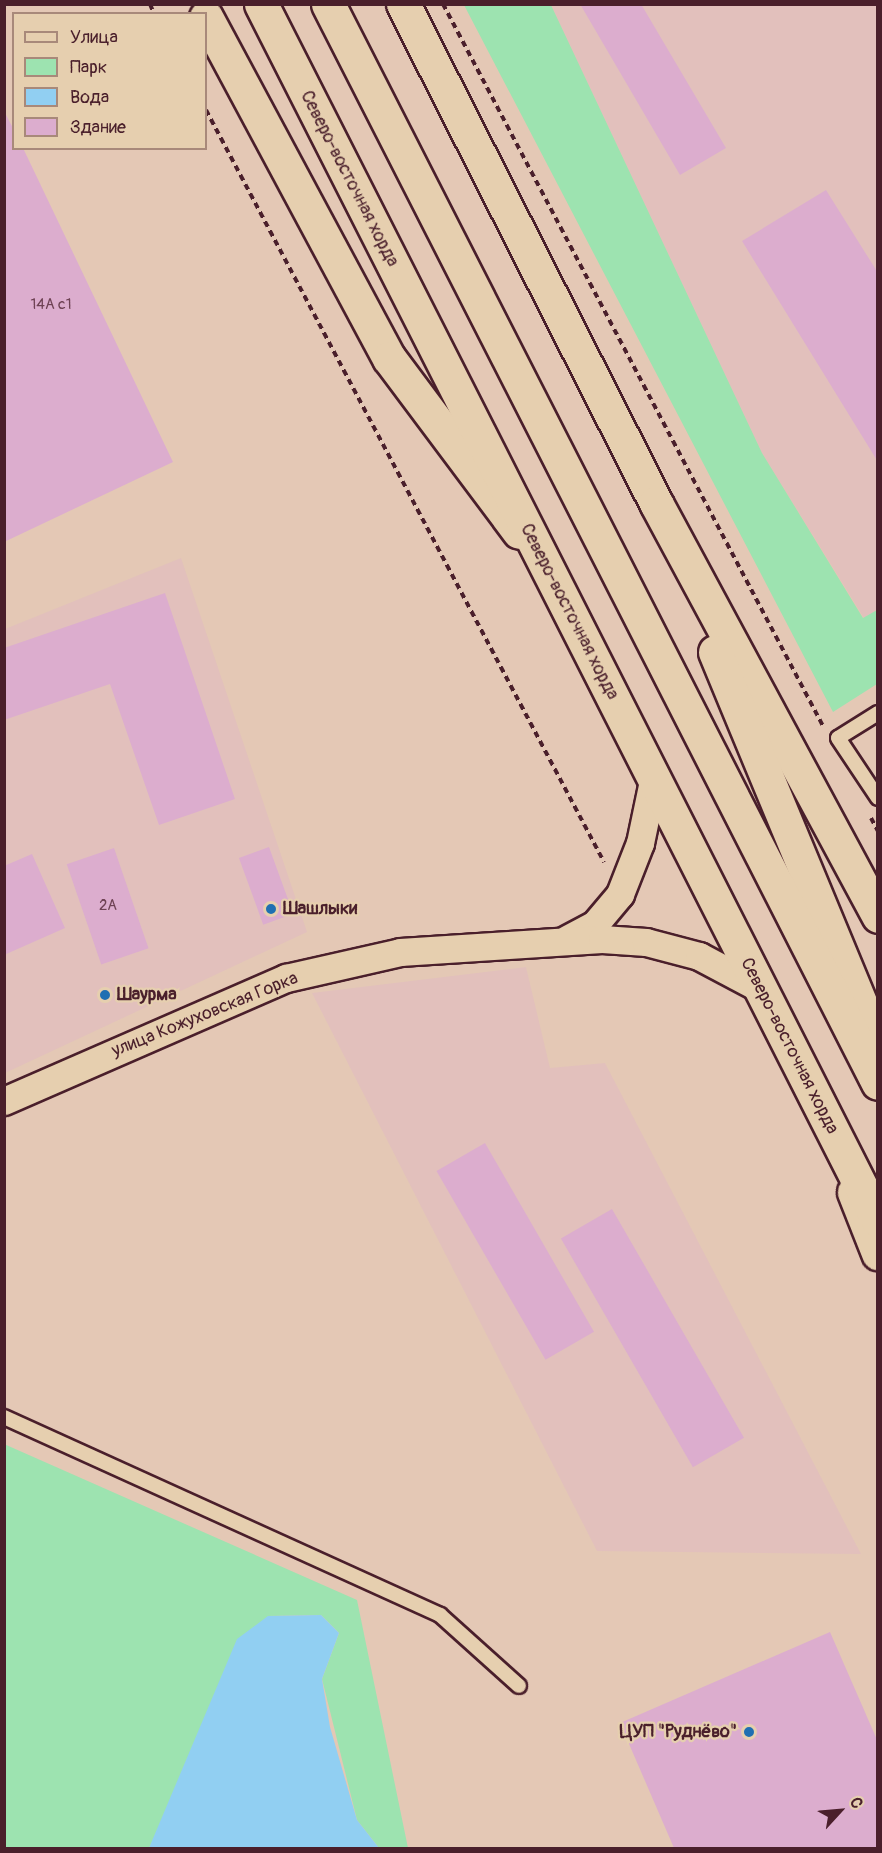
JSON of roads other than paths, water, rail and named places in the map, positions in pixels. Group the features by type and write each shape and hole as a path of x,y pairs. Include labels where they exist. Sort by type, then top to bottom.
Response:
{"main road":[{"name":"Северо-восточная хорда","path":"261,4 878,1220"},
{"path":"328,4 878,1083"},
{"path":"403,4 656,502 878,916"},
{"path":"207,19 389,358 546,568"},
{"path":"656,502 878,1045"},
{"path":"821,1109 878,1253"}],"street":[{"path":"557,942 595,924 620,894 640,843 654,776"},
{"name":"улица Кожуховская Горка","path":"4,1101 286,978 400,952 557,942 646,942 699,956 761,989"}],"lane":[{"path":"878,713 833,737 878,798"},
{"path":"4,1417 440,1615 519,1686"}],"water":[{"path":"321,1615 339,1633 322,1679 330,1727 357,1820 379,1848 149,1848 237,1639 268,1616"}],"place":[{"name":"Шашлыки","path":"271,909"},
{"name":"Шаурма","path":"105,995"},
{"name":"ЦУП \"Руднёво\"","path":"749,1732"}]}
